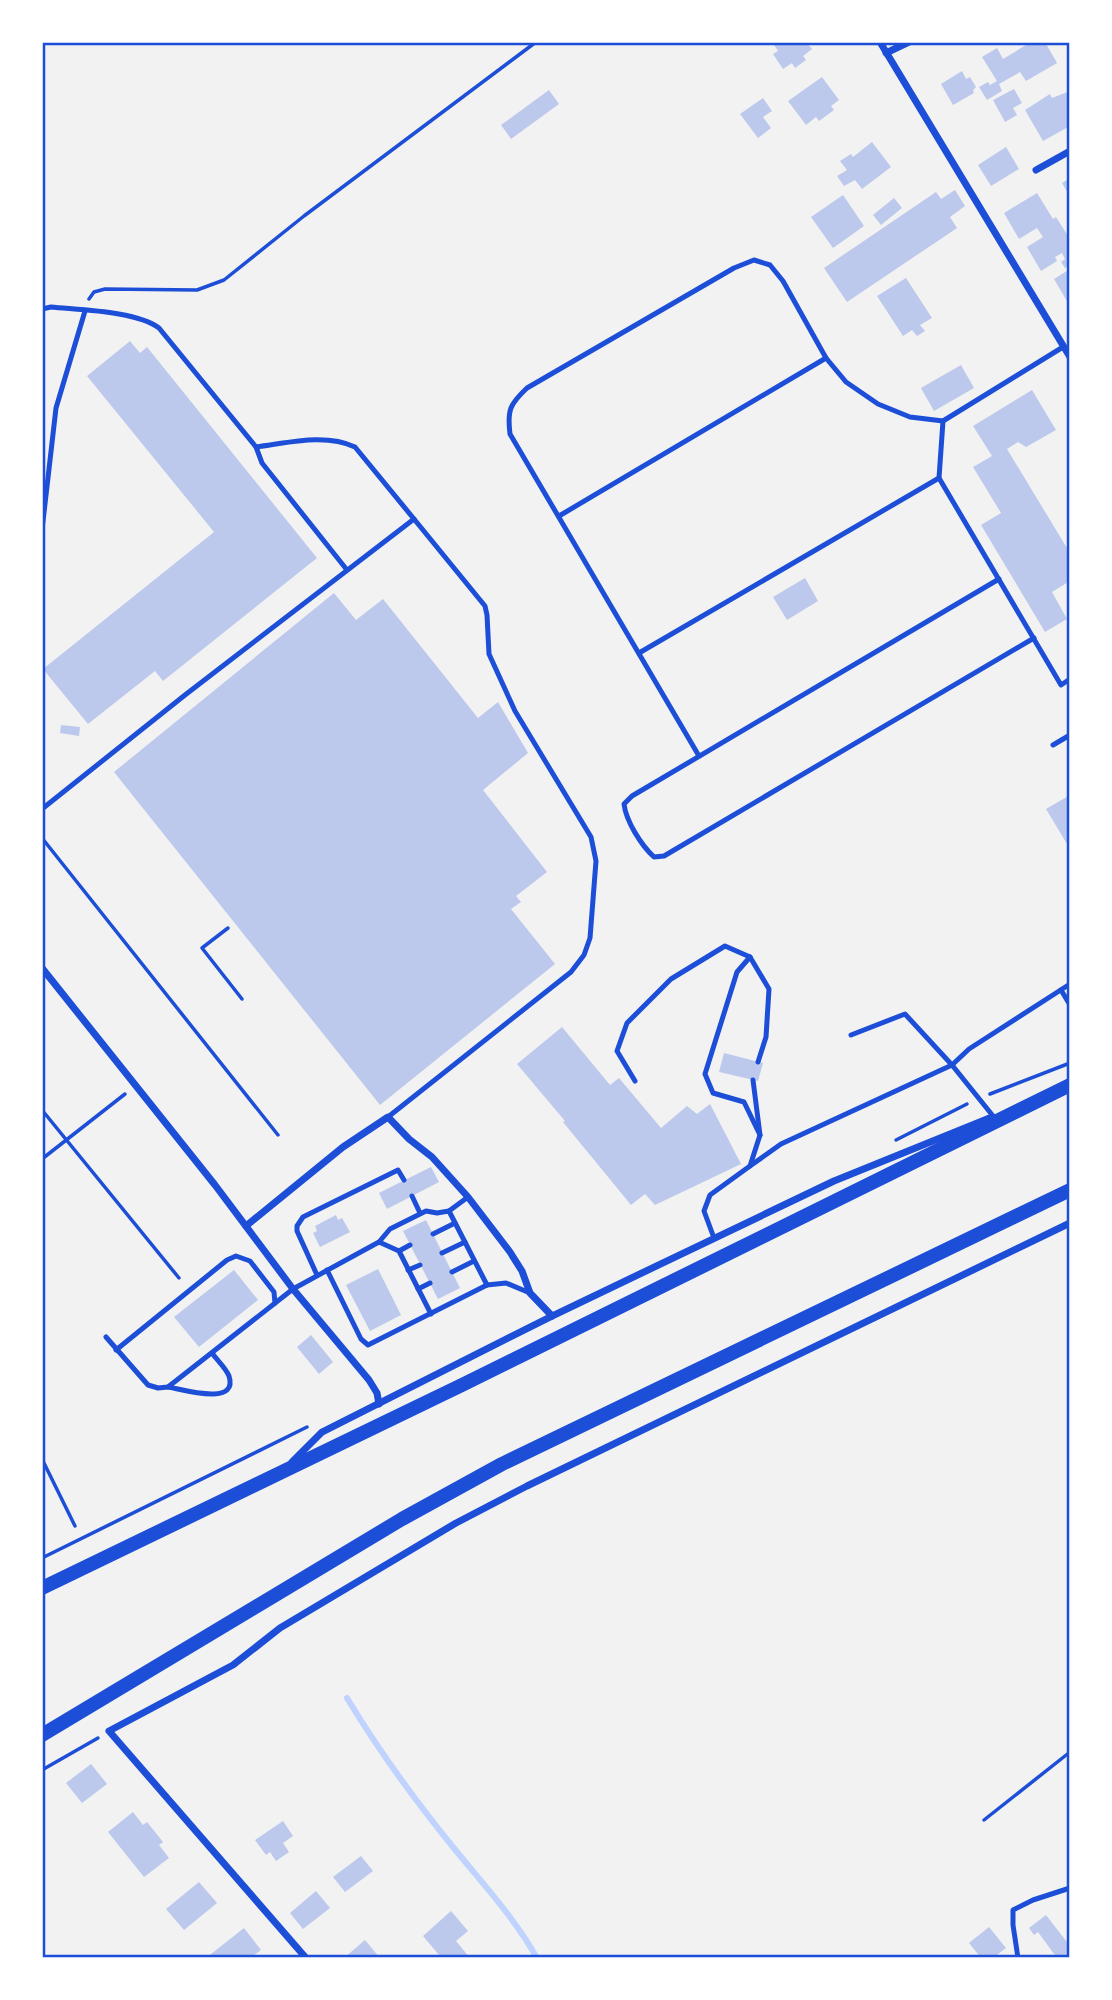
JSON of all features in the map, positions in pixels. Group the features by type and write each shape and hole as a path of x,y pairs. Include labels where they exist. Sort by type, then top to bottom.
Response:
{"main road":[{"path":"42,1588 1070,1085"},
{"path":"42,1735 402,1519 502,1464 1070,1190"}],"street":[{"path":"880,42 1070,357"},
{"path":"886,53 909,42"},
{"path":"1036,170 1070,151"},
{"path":"42,968 293,1289 369,1380 377,1393 379,1404"},
{"path":"281,1472 322,1432 552,1316 834,1181 1070,1085"},
{"path":"246,1226 343,1147 388,1117 409,1139 432,1157 468,1197 510,1252 522,1271 530,1293 552,1316"},
{"path":"306,1958 109,1731 233,1665 280,1628 468,1517 1070,1223"}],"lane":[{"path":"699,756 510,434 508,418 513,401 527,388 734,268 754,260 770,265 783,281 827,358 846,382 877,404 910,417 943,422 1063,347"},
{"path":"42,309 51,307 128,315 149,320 159,328 256,447 262,463 347,570"},
{"path":"42,530 56,408 85,312"},
{"path":"559,516 827,358"},
{"path":"943,422 939,478 1061,685 1070,680"},
{"path":"256,447 321,440 341,441 355,447 414,519 485,606 489,654 515,711 590,837 596,862 590,938 584,955 571,972 388,1117"},
{"path":"639,653 939,478"},
{"path":"42,810 414,519"},
{"path":"999,579 632,796 624,804 625,813 647,850 654,857 664,856 1034,638"},
{"path":"1053,745 1070,735"},
{"path":"635,1082 617,1051 627,1023 671,979 725,946 750,957 769,989 766,1037 758,1062"},
{"path":"750,957 737,972 705,1074 713,1093 744,1102 760,1135"},
{"path":"714,1238 704,1211 710,1195 750,1166 781,1144 952,1065 969,1049 1070,984"},
{"path":"1061,990 1070,1005"},
{"path":"851,1035 905,1014 952,1065 993,1116"},
{"path":"750,1166 760,1135 753,1080"},
{"path":"317,1275 297,1231 303,1217 398,1170 404,1181"},
{"path":"412,1196 420,1213"},
{"path":"169,1387 293,1289 379,1242 390,1228 426,1211 449,1211 468,1197"},
{"path":"449,1211 487,1285"},
{"path":"433,1234 455,1223"},
{"path":"379,1242 398,1251 431,1314"},
{"path":"442,1253 465,1242"},
{"path":"398,1251 410,1245"},
{"path":"116,1350 227,1260 236,1256 250,1261 274,1292 275,1303"},
{"path":"452,1272 474,1261"},
{"path":"408,1270 420,1265"},
{"path":"327,1270 361,1339 368,1345 487,1285 506,1283 530,1293"},
{"path":"418,1289 430,1283"},
{"path":"106,1337 148,1385 216,1396 226,1391 230,1383 229,1375 212,1353"},
{"path":"1018,1958 1013,1910 1033,1900 1070,1888"}],"path":[{"path":"85,312 94,292 105,289 197,290 223,280 314,208 536,42"},
{"path":"42,838 278,1135"},
{"path":"228,928 202,948 242,999"},
{"path":"42,1159 135,1086"},
{"path":"42,1110 179,1278"},
{"path":"42,1459 75,1526"},
{"path":"42,1770 109,1731"},
{"path":"984,1819 1070,1752"}],"building":[{"path":"772,42 806,42 812,49 803,56 806,60 795,68 792,63 783,69 773,54 778,51"},
{"path":"1031,42 1045,42 1057,63 1026,81 1020,72 999,84 1002,91 987,100 979,87 997,81 982,57 997,48 1003,59"},
{"path":"962,71 966,79 970,77 976,87 974,93 953,105 941,84"},
{"path":"822,77 839,100 831,106 834,110 819,121 816,117 806,125 788,101"},
{"path":"1014,89 1022,103 1013,108 1017,115 1005,122 993,100"},
{"path":"549,90 559,104 511,139 501,125"},
{"path":"1070,91 1070,126 1043,141 1025,110 1050,94 1052,98"},
{"path":"763,98 772,111 763,117 771,128 758,138 740,114"},
{"path":"872,142 891,167 862,189 855,180 844,186 837,176 847,170 840,161 851,154 853,157"},
{"path":"1006,147 1019,169 991,186 978,165"},
{"path":"1070,178 1070,197 1062,183"},
{"path":"955,190 965,206 950,217 957,228 847,302 824,268 936,192 941,199"},
{"path":"1037,193 1053,219 1056,217 1070,239 1070,265 1065,268 1061,262 1065,259 1062,253 1055,257 1057,261 1041,271 1027,247 1043,237 1037,228 1019,239 1004,213"},
{"path":"843,195 864,226 833,248 811,217"},
{"path":"894,198 902,208 881,225 873,215"},
{"path":"1070,269 1070,302 1068,303 1054,279"},
{"path":"906,278 932,318 920,325 925,331 917,336 912,330 903,336 877,296"},
{"path":"130,341 140,353 147,347 317,558 163,681 155,671 88,724 43,669 214,532 87,376"},
{"path":"961,365 974,388 934,411 921,388"},
{"path":"1032,390 1056,430 1026,447 1018,442 1007,449 1067,548 1070,547 1070,581 1052,592 1067,619 1045,632 981,525 1001,513 973,467 992,456 973,426"},
{"path":"805,578 818,601 787,620 773,597"},
{"path":"334,593 356,620 383,599 478,718 498,702 528,753 483,790 547,872 516,896 521,902 511,909 555,964 380,1105 114,772"},
{"path":"61,725 80,727 79,736 60,733"},
{"path":"1070,795 1070,849 1046,809"},
{"path":"562,1027 610,1085 619,1078 661,1128 687,1106 697,1114 710,1104 741,1164 655,1205 645,1194 631,1205 517,1064"},
{"path":"724,1053 763,1063 758,1081 719,1072"},
{"path":"431,1167 439,1182 387,1209 379,1193"},
{"path":"336,1215 338,1220 342,1218 350,1232 320,1247 313,1233 317,1231 315,1226"},
{"path":"426,1220 460,1288 438,1299 403,1231"},
{"path":"378,1269 401,1315 370,1331 346,1285"},
{"path":"234,1270 258,1300 199,1347 174,1317"},
{"path":"311,1335 333,1362 319,1374 297,1347"},
{"path":"91,1764 107,1784 82,1803 66,1783"},
{"path":"133,1812 143,1825 147,1822 163,1842 159,1845 169,1858 144,1877 108,1832"},
{"path":"283,1821 293,1836 283,1843 289,1852 276,1861 270,1852 266,1855 255,1840"},
{"path":"361,1856 373,1871 345,1892 333,1877"},
{"path":"199,1882 217,1903 184,1930 166,1909"},
{"path":"316,1891 330,1908 303,1929 290,1913"},
{"path":"451,1911 468,1931 456,1941 470,1958 436,1958 439,1955 423,1936"},
{"path":"1046,1915 1070,1946 1070,1958 1057,1958 1038,1932 1034,1935 1029,1928"},
{"path":"989,1927 1006,1948 993,1958 981,1958 969,1943"},
{"path":"244,1928 261,1950 250,1958 206,1958"},
{"path":"365,1940 380,1958 344,1958"}],"waterway":[{"path":"347,1698 411,1793 508,1914 537,1958"}]}
